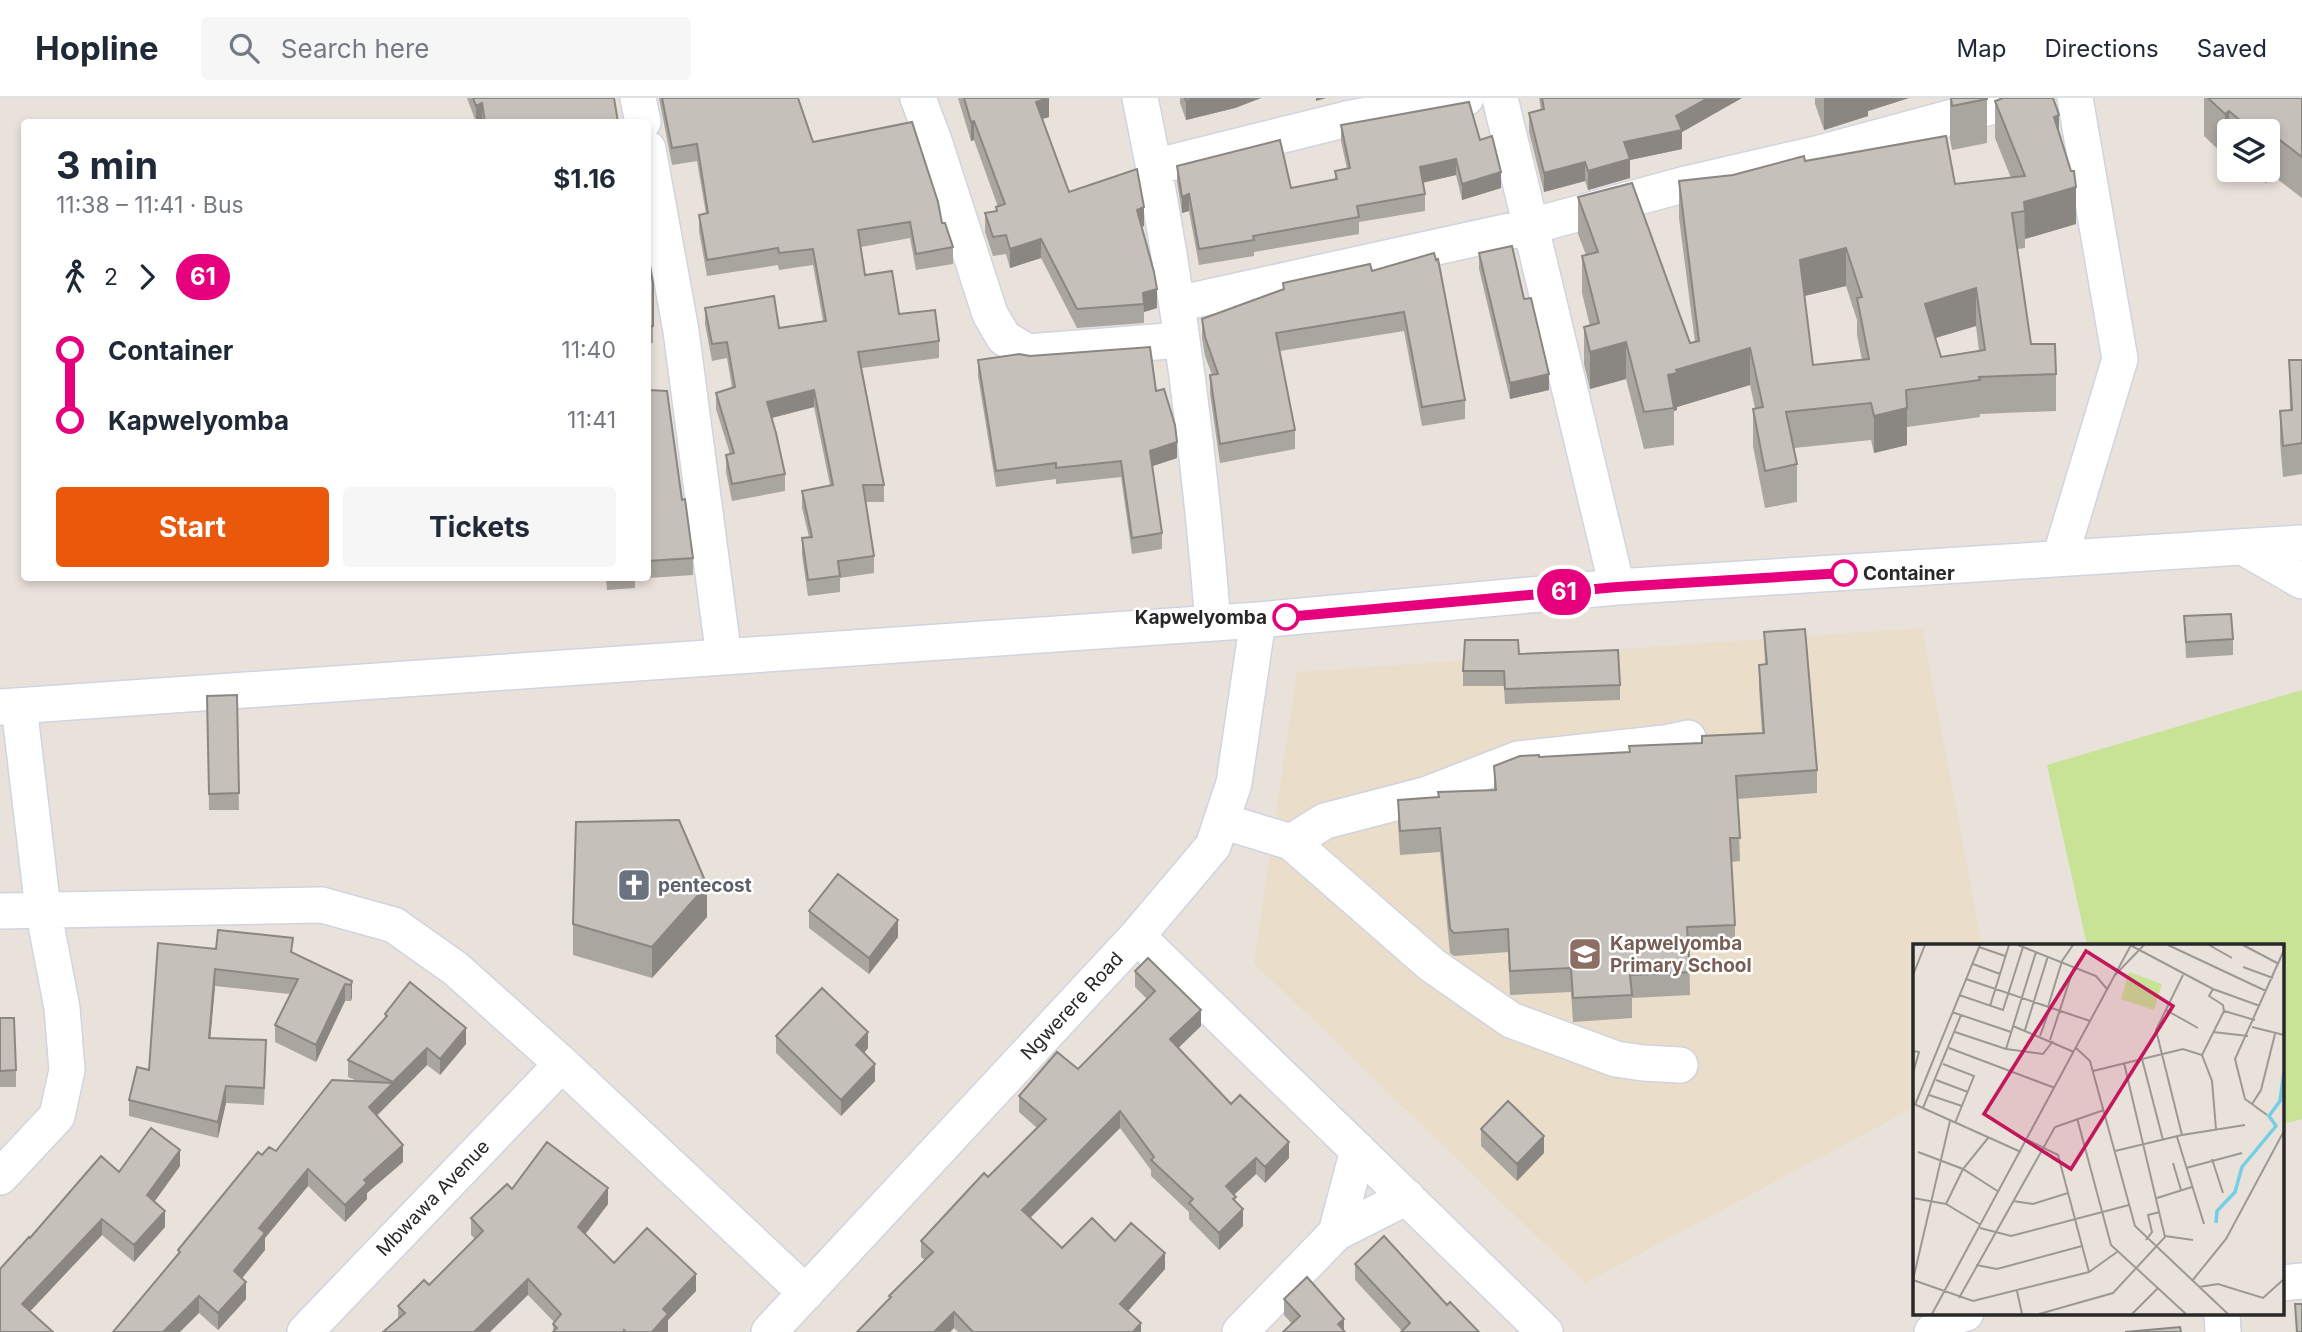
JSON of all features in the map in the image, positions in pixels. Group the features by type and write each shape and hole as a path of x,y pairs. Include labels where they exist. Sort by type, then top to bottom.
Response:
{"street":[{"path":"638,98 642,119"},
{"path":"918,98 990,314 1004,338 1028,352 1181,340"},
{"path":"1140,98 1177,304 1204,509 1213,622"},
{"path":"1154,167 1351,118 1466,98"},
{"path":"1500,98 1617,587"},
{"path":"1177,304 1532,226 2023,98"},
{"path":"2060,558 2120,359 2075,98"},
{"path":"651,166 681,331 724,657"},
{"path":"0,1177 57,1116 67,1070 62,1008 9,706 1258,620 1617,587 2302,543"},
{"path":"2243,547 2302,581"},
{"name":"Ngwerere Road","path":"769,1332 1137,936 1213,846 1234,783 1258,620"},
{"path":"1291,842 1325,821 1425,795 1518,759 1665,743 1688,738"},
{"path":"1222,821 1291,842 1432,964 1511,1020 1616,1059 1680,1065"},
{"path":"0,911 322,905 394,925 456,969 562,1064 806,1293"},
{"path":"1137,936 1408,1196 1545,1332"},
{"name":"Mbwawa Avenue","path":"305,1332 562,1064"},
{"path":"1336,1233 1358,1150"},
{"path":"1240,1332 1336,1233 1408,1196"},
{"path":"2284,1283 2302,1281"},
{"path":"1931,1332 1947,1319 1963,1314"},
{"path":"2222,1314 2223,1332"}],"shaded area":[{"name":"Kapwelyomba Primary School","path":"1922,628 1982,944 1913,944 1913,1108 1585,1283 1254,963 1297,672"}],"green space":[{"path":"2302,690 2302,1119 2284,1124 2284,944 2087,944 2047,765"}],"building":[{"path":"473,98 614,98 618,119 485,119 482,103 476,106"},
{"path":"662,98 798,98 813,142 912,122 938,202 942,223 945,223 953,247 916,254 910,222 858,230 865,275 892,271 899,314 935,310 939,341 858,352 884,485 863,485 874,556 838,561 840,576 808,580 802,538 812,537 802,491 833,485 814,390 767,402 785,474 732,484 726,455 734,453 716,393 735,387 727,342 712,344 705,308 774,296 779,328 826,321 813,249 779,253 778,248 707,260 699,215 708,213 697,144 672,148"},
{"path":"964,98 1048,98 1036,102 1069,192 1137,169 1144,207 1137,210 1157,289 1143,293 1144,304 1077,309 1041,239 1010,249 1006,235 993,237 985,213 997,211 996,207 1005,204 974,121 971,122"},
{"path":"1542,98 1708,98 1676,116 1682,130 1624,142 1630,159 1588,171 1585,162 1544,173 1529,113 1544,109"},
{"path":"1951,98 1987,98 1987,99 1952,106"},
{"path":"2003,98 2053,98 2059,115 2054,117 2071,171 2074,171 2076,187 2024,202 2025,211 2012,213 2031,344 2055,344 2056,374 1979,377 1980,380 1906,390 1907,408 1874,416 1871,403 1786,412 1797,464 1765,471 1753,409 1763,407 1750,348 1676,370 1677,373 1668,375 1674,408 1644,412 1626,342 1590,352 1584,327 1599,323 1582,256 1598,252 1578,197 1632,183 1690,343 1699,341 1679,181 1733,175 1804,156 1805,161 1946,136 1955,184 2025,176 1995,101","holes":["1846,248 1862,297 1857,298 1869,359 1813,365 1800,260","1976,288 1985,350 1941,357 1925,304"]},
{"path":"2208,98 2302,98 2302,157 2280,140 2280,119 2239,119 2229,111 2225,114"},
{"path":"1469,102 1480,140 1492,136 1501,172 1462,184 1456,159 1420,167 1425,194 1357,206 1359,217 1253,236 1254,240 1199,249 1189,194 1182,197 1177,166 1280,140 1291,188 1337,179 1335,171 1350,168 1341,125"},
{"path":"1512,246 1524,299 1531,298 1549,374 1510,383 1479,253"},
{"path":"1434,253 1436,260 1438,259 1465,400 1422,407 1404,312 1276,333 1295,430 1220,444 1210,375 1218,374 1205,337 1202,319 1284,289 1283,283 1370,264 1372,271"},
{"path":"651,272 653,283 651,326"},
{"path":"1150,347 1156,391 1164,389 1175,425 1177,442 1150,451 1162,533 1132,538 1121,461 1056,468 1056,463 996,471 978,360 1019,354 1030,356"},
{"path":"2289,360 2302,360 2302,443 2283,446 2280,411 2292,410"},
{"path":"651,390 667,391 693,558 651,561"},
{"path":"2231,614 2233,639 2186,642 2184,616"},
{"path":"1805,629 1817,770 1736,776 1740,838 1730,838 1735,925 1687,927 1690,972 1630,975 1632,995 1573,998 1571,968 1510,971 1508,929 1454,933 1450,929 1440,828 1400,831 1398,800 1439,797 1438,792 1496,790 1494,766 1520,756 1630,752 1629,746 1702,743 1702,736 1764,733 1759,665 1767,664 1764,632"},
{"path":"1465,640 1518,640 1519,654 1618,650 1620,685 1505,689 1504,671 1463,671"},
{"path":"237,695 239,793 209,794 207,696"},
{"name":"pentecost","path":"679,820 707,885 652,947 573,924 576,822"},
{"path":"838,874 898,920 869,958 809,911"},
{"path":"218,930 293,938 291,952 352,981 351,985 345,984 316,1045 275,1025 298,979 215,969 209,1038 266,1040 264,1088 226,1086 218,1122 129,1100 137,1067 149,1070 158,943 216,949"},
{"path":"1148,958 1201,1010 1170,1039 1231,1104 1240,1095 1289,1142 1265,1167 1256,1158 1226,1186 1243,1209 1219,1233 1189,1203 1193,1199 1151,1160 1154,1157 1120,1111 1022,1210 1062,1248 1092,1218 1115,1241 1131,1223 1165,1253 1120,1304 1141,1323 1133,1332 973,1332 954,1312 934,1332 857,1332 933,1252 921,1241 984,1173 988,1177 1046,1119 1019,1096 1057,1052 1078,1069 1155,991 1135,971"},
{"path":"410,982 466,1028 440,1059 427,1048 393,1082 348,1060 387,1016 385,1014"},
{"path":"822,988 868,1032 856,1045 875,1064 841,1100 776,1036"},
{"path":"0,1018 14,1018 16,1070 0,1071"},
{"path":"332,1080 393,1083 369,1107 403,1145 364,1180 367,1183 345,1205 308,1169 259,1228 265,1233 234,1271 246,1282 218,1313 199,1296 163,1332 113,1332 258,1152 262,1155 269,1147 276,1151"},
{"path":"1508,1101 1544,1136 1517,1164 1481,1129"},
{"path":"151,1128 180,1150 147,1195 165,1211 134,1245 102,1219 22,1304 53,1332 0,1332 0,1269 101,1156 119,1172"},
{"path":"547,1142 608,1188 578,1227 614,1263 647,1228 696,1274 663,1309 668,1314 652,1332 553,1332 557,1328 553,1324 561,1314 528,1279 476,1332 383,1332 405,1313 398,1306 424,1280 429,1285 483,1231 471,1218 507,1184 512,1189"},
{"path":"1384,1236 1447,1305 1450,1302 1479,1332 1401,1332 1410,1323 1355,1264"},
{"path":"1307,1277 1344,1319 1338,1324 1345,1332 1283,1332 1300,1316 1284,1299"},
{"path":"2295,1304 2302,1304 2302,1332 2297,1332"},
{"path":"2180,1327 2181,1332 2125,1332"}],"bus line":[{"name":"61","path":"1286,617 1617,587 1844,573"}],"place":[{"name":"Container","path":"1844,573"},
{"name":"Kapwelyomba","path":"1286,617"},
{"name":"pentecost","path":"634,885"},
{"name":"Kapwelyomba Primary School","path":"1585,954"}]}
